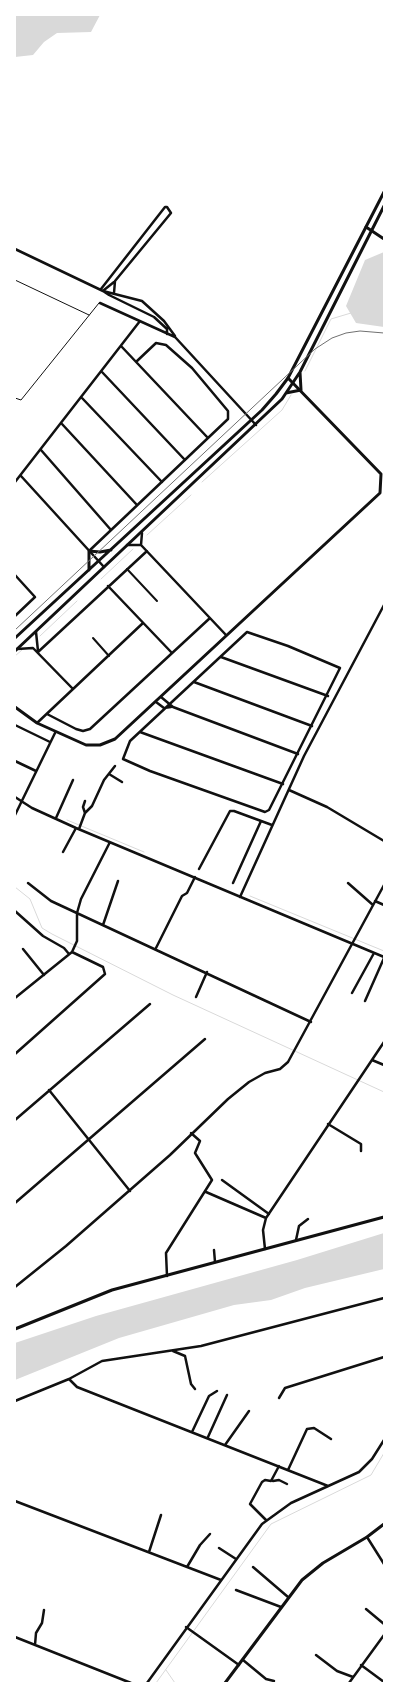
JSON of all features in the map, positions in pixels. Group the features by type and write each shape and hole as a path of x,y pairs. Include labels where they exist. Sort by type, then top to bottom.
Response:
{"street":[{"path":"15,638 251,420 288,378 384,192"},
{"path":"15,650 142,533 256,424 285,393 300,372 384,206"},
{"path":"165,207 167,207 171,212 115,281 102,290 165,207"},
{"path":"366,227 384,239"},
{"path":"15,249 102,290 147,304 256,424"},
{"path":"114,293 115,281"},
{"path":"102,290 109,296 154,317 167,329 168,334"},
{"path":"100,303 175,337"},
{"path":"15,482 140,321"},
{"path":"89,570 89,551 228,419 228,411 192,368 166,344 156,343 137,361"},
{"path":"121,346 208,438"},
{"path":"102,371 185,460"},
{"path":"300,372 301,390"},
{"path":"15,707 55,733 86,745 100,745 115,739 226,635 371,504 381,491 381,474 293,381 288,378"},
{"path":"285,393 301,390"},
{"path":"81,397 162,482"},
{"path":"61,423 137,505"},
{"path":"41,450 111,530"},
{"path":"21,475 104,567"},
{"path":"188,479 192,484"},
{"path":"141,545 142,533"},
{"path":"127,545 141,545 226,635"},
{"path":"89,551 100,552 111,549"},
{"path":"38,652 147,551"},
{"path":"127,568 157,601"},
{"path":"15,575 35,597 15,616"},
{"path":"108,586 172,653"},
{"path":"240,897 288,790 384,605"},
{"path":"47,714 76,729 83,731 90,729 210,618"},
{"path":"37,723 143,623"},
{"path":"36,631 38,652"},
{"path":"247,632 339,665 340,668 328,696 269,810 265,812 150,771 123,759 130,741 220,656 247,632"},
{"path":"93,638 109,656"},
{"path":"15,650 27,647 38,652 73,689"},
{"path":"220,656 328,696"},
{"path":"194,682 312,726"},
{"path":"161,697 173,707 298,754"},
{"path":"156,702 164,708 173,707"},
{"path":"15,725 50,742"},
{"path":"140,732 282,784"},
{"path":"15,815 55,733"},
{"path":"15,761 36,771"},
{"path":"63,852 79,827 85,813 92,806 104,780 115,766"},
{"path":"109,774 122,782"},
{"path":"56,818 73,780"},
{"path":"288,790 327,808 384,841"},
{"path":"15,797 32,808 110,842 353,942 384,957 364,1001"},
{"path":"85,801 83,807 85,813"},
{"path":"199,868 230,811 272,825"},
{"path":"234,883 261,821"},
{"path":"15,998 70,953 77,941 77,913 81,899 110,842"},
{"path":"156,948 182,896 187,893 195,877"},
{"path":"103,925 118,881"},
{"path":"28,883 51,902 156,948 310,1022"},
{"path":"348,883 373,905"},
{"path":"15,1287 130,1191 191,1133 249,1082 265,1073 280,1069 293,1055 384,885"},
{"path":"375,901 384,905"},
{"path":"15,911 43,936 70,953 102,967 104,974 15,1054"},
{"path":"23,949 44,975"},
{"path":"352,993 374,952"},
{"path":"196,996 207,972"},
{"path":"15,1120 150,1004"},
{"path":"15,1204 205,1039"},
{"path":"265,1250 263,1230 266,1218 384,1042"},
{"path":"372,1060 384,1065"},
{"path":"49,1090 130,1191"},
{"path":"328,1124 361,1144 361,1151"},
{"path":"166,1276 166,1253 212,1180 195,1153 200,1141 191,1133"},
{"path":"222,1180 269,1214"},
{"path":"205,1192 266,1218"},
{"path":"15,1329 112,1290 384,1217"},
{"path":"296,1242 295,1234 299,1226 308,1218"},
{"path":"214,1250 215,1263"},
{"path":"15,1401 69,1379 102,1361 201,1346 384,1298"},
{"path":"172,1351 184,1356 191,1384 195,1389"},
{"path":"279,1398 284,1388 384,1357"},
{"path":"69,1379 77,1387 328,1487"},
{"path":"192,1432 209,1396 217,1391"},
{"path":"208,1438 227,1396"},
{"path":"224,1445 249,1411"},
{"path":"288,1470 307,1429 314,1428 330,1438"},
{"path":"147,1683 186,1627 266,1520 291,1503 328,1487 366,1467 384,1440"},
{"path":"271,1482 279,1466"},
{"path":"266,1520 250,1504 263,1481 279,1480 287,1484"},
{"path":"15,1501 221,1580"},
{"path":"149,1552 152,1537 161,1515"},
{"path":"225,1683 302,1580 323,1563 367,1537 384,1524"},
{"path":"187,1567 200,1545 210,1534"},
{"path":"367,1537 384,1564"},
{"path":"219,1548 236,1559"},
{"path":"253,1567 288,1597"},
{"path":"236,1590 282,1607"},
{"path":"366,1609 384,1624"},
{"path":"35,1646 36,1633 42,1623 44,1610"},
{"path":"186,1627 239,1665"},
{"path":"349,1683 384,1635"},
{"path":"15,1637 131,1683"},
{"path":"316,1655 337,1671 353,1677"},
{"path":"242,1660 266,1679 274,1681"},
{"path":"361,1665 384,1682"}],"lane":[{"path":"15,280 89,316"},
{"path":"15,398 21,400 100,303"}],"shaded area":[{"path":"15,15 100,15 91,32 57,33 44,42 33,55 15,57"},
{"path":"384,252 384,327 356,323 346,306 365,260"},
{"path":"384,1233 384,1269 305,1288 271,1300 234,1305 119,1338 15,1380 15,1343 96,1316 297,1260"}],"waterway":[{"path":"305,371 331,319 351,313"},
{"path":"202,482 282,410 291,395"},
{"path":"147,535 191,495"},
{"path":"101,579 133,549"},
{"path":"40,636 77,601"},
{"path":"15,656 22,650"},
{"path":"67,820 144,852"},
{"path":"15,887 30,899 42,928 52,934 173,995 384,1092"},
{"path":"250,896 384,951"},
{"path":"156,1683 271,1524 371,1475 384,1453"},
{"path":"166,1670 175,1683"}],"tram line":[{"path":"15,630 315,349 332,338 346,333 360,331 384,333"}]}
